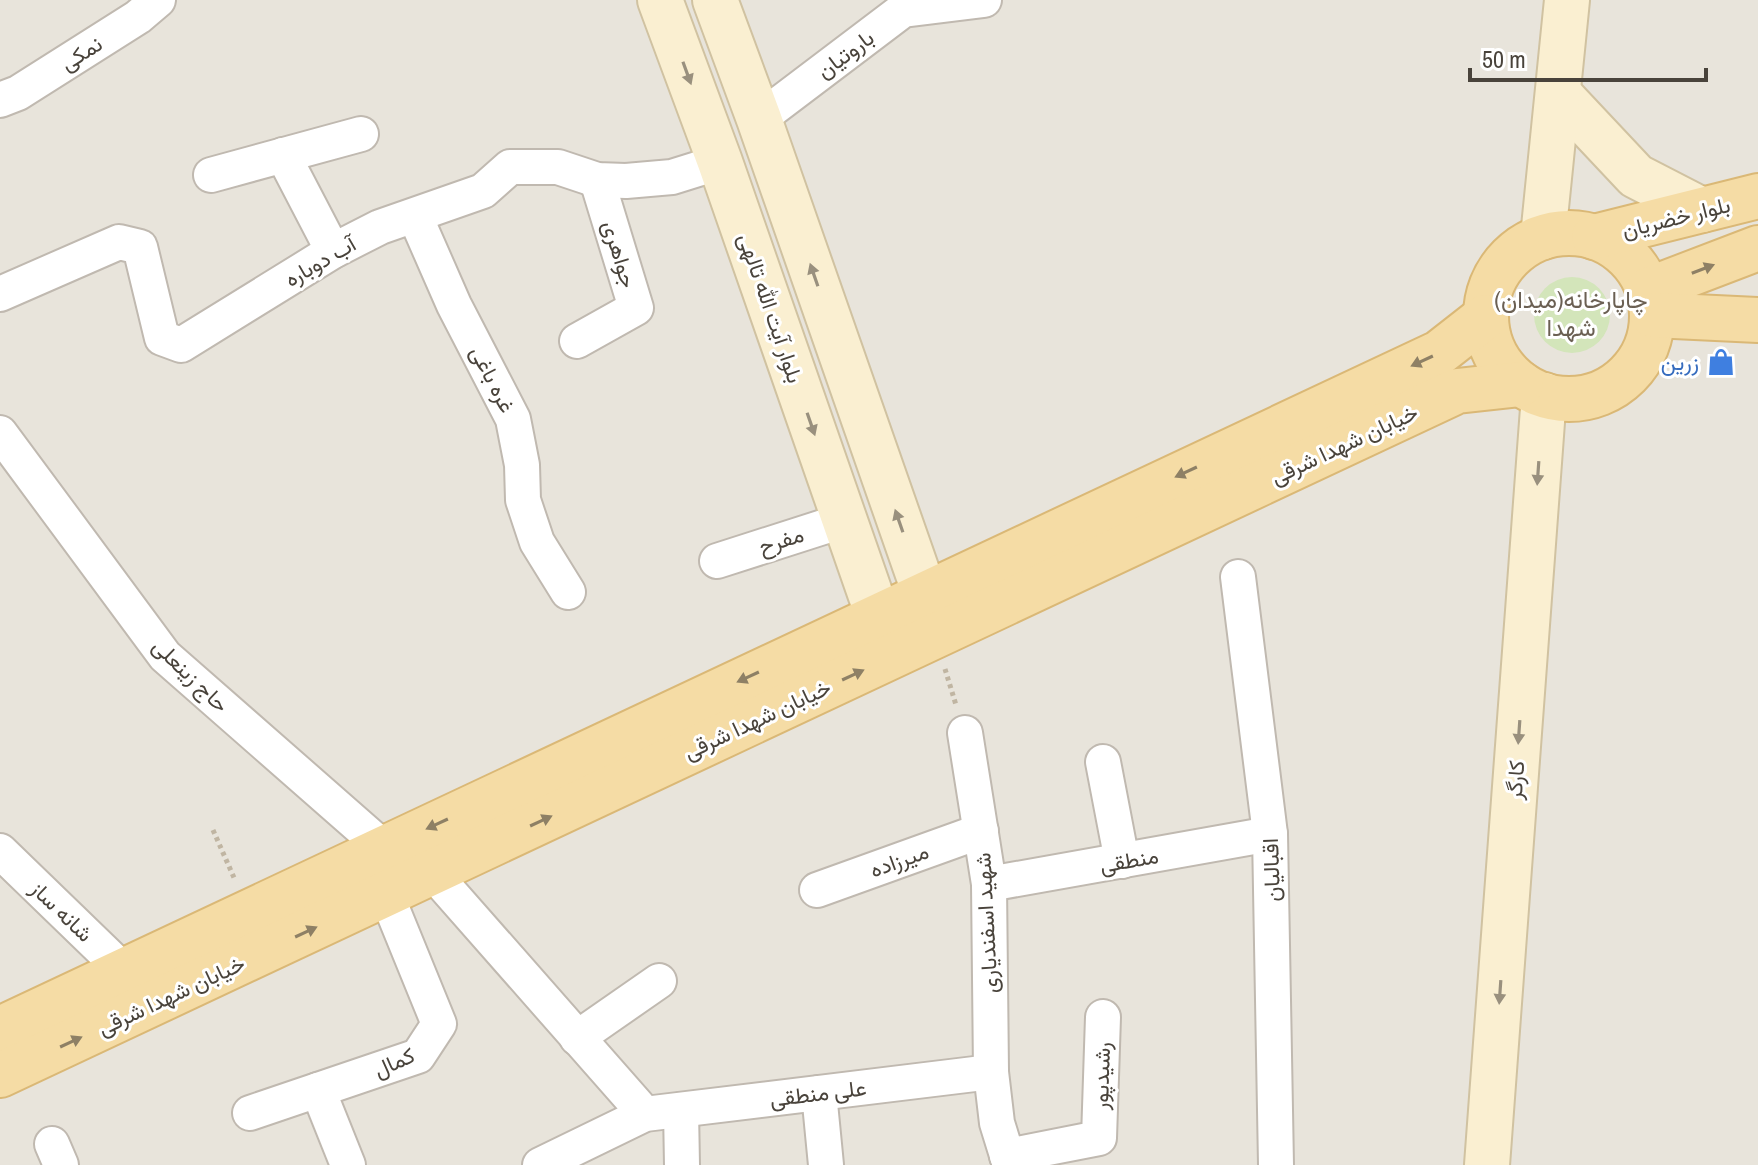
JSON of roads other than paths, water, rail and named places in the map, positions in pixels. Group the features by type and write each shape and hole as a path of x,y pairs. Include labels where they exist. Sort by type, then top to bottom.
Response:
{"main road":[{"name":"بلوار آیت الله تالهی","path":"660,0 720,162 878,616"},
{"path":"715,0 925,594"},
{"path":"1543,237 1567,0"},
{"path":"1558,93 1636,176 1702,210"},
{"path":"720,162 759,119"},
{"name":"بلوار خضریان","path":"1594,237 1758,196"},
{"path":"1568,233 1594,237 1618,248 1636,266 1650,303 1649,341 1637,365 1619,383 1595,395 1570,399 1532,390 1502,366 1490,342 1485,317 1489,291 1501,268 1519,249 1543,237 1568,233"},
{"path":"1650,303 1758,248"},
{"path":"1650,303 1758,320"},
{"name":"خیابان شهدا شرقی","path":"0,1029 1439,353 1485,317"},
{"name":"خیابان شهدا شرقی","path":"0,1075 1457,391 1532,390"},
{"name":"کارگر","path":"1487,1165 1532,390"}],"street":[{"name":"نمکی","path":"0,100 18,93 125,25 158,0"},
{"name":"باروتیان","path":"759,119 901,5 984,0"},
{"path":"211,175 361,134"},
{"path":"283,155 333,251"},
{"name":"آب دوباره","path":"0,294 119,242 140,247 162,338 181,345 333,251 380,227 483,191 510,167 558,167 597,180 626,181 672,177 720,162"},
{"name":"جواهری","path":"577,341 636,308 597,180"},
{"name":"غره باغی","path":"415,216 454,305 513,419 522,465 523,500 537,542 568,592"},
{"name":"حاج زینعلی","path":"0,433 165,656 385,849"},
{"name":"مفرح","path":"717,561 845,520"},
{"name":"اقبالیان","path":"1238,577 1270,834 1276,1165"},
{"name":"شهید اسفندیاری","path":"965,733 989,884 991,1072 997,1123 1008,1160"},
{"path":"1103,762 1122,861"},
{"name":"میرزاده","path":"817,890 981,831"},
{"name":"منطقی","path":"989,884 1270,834"},
{"name":"شانه ساز","path":"7,872 124,971"},
{"path":"432,872 645,1114"},
{"name":"کمال","path":"250,1113 418,1056 439,1024 386,894"},
{"path":"577,1038 659,981"},
{"name":"رشیدپور","path":"1008,1160 1099,1138 1103,1017"},
{"name":"علی منطقی","path":"540,1165 645,1114 991,1072"},
{"path":"318,1090 348,1165"},
{"path":"819,1093 826,1165"},
{"path":"681,1110 682,1165"}],"place":[{"name":"زرین","path":"1721,362"}],"district":[{"name":"(چاپارخانه(میدان شهدا","path":"1571,313"}]}
